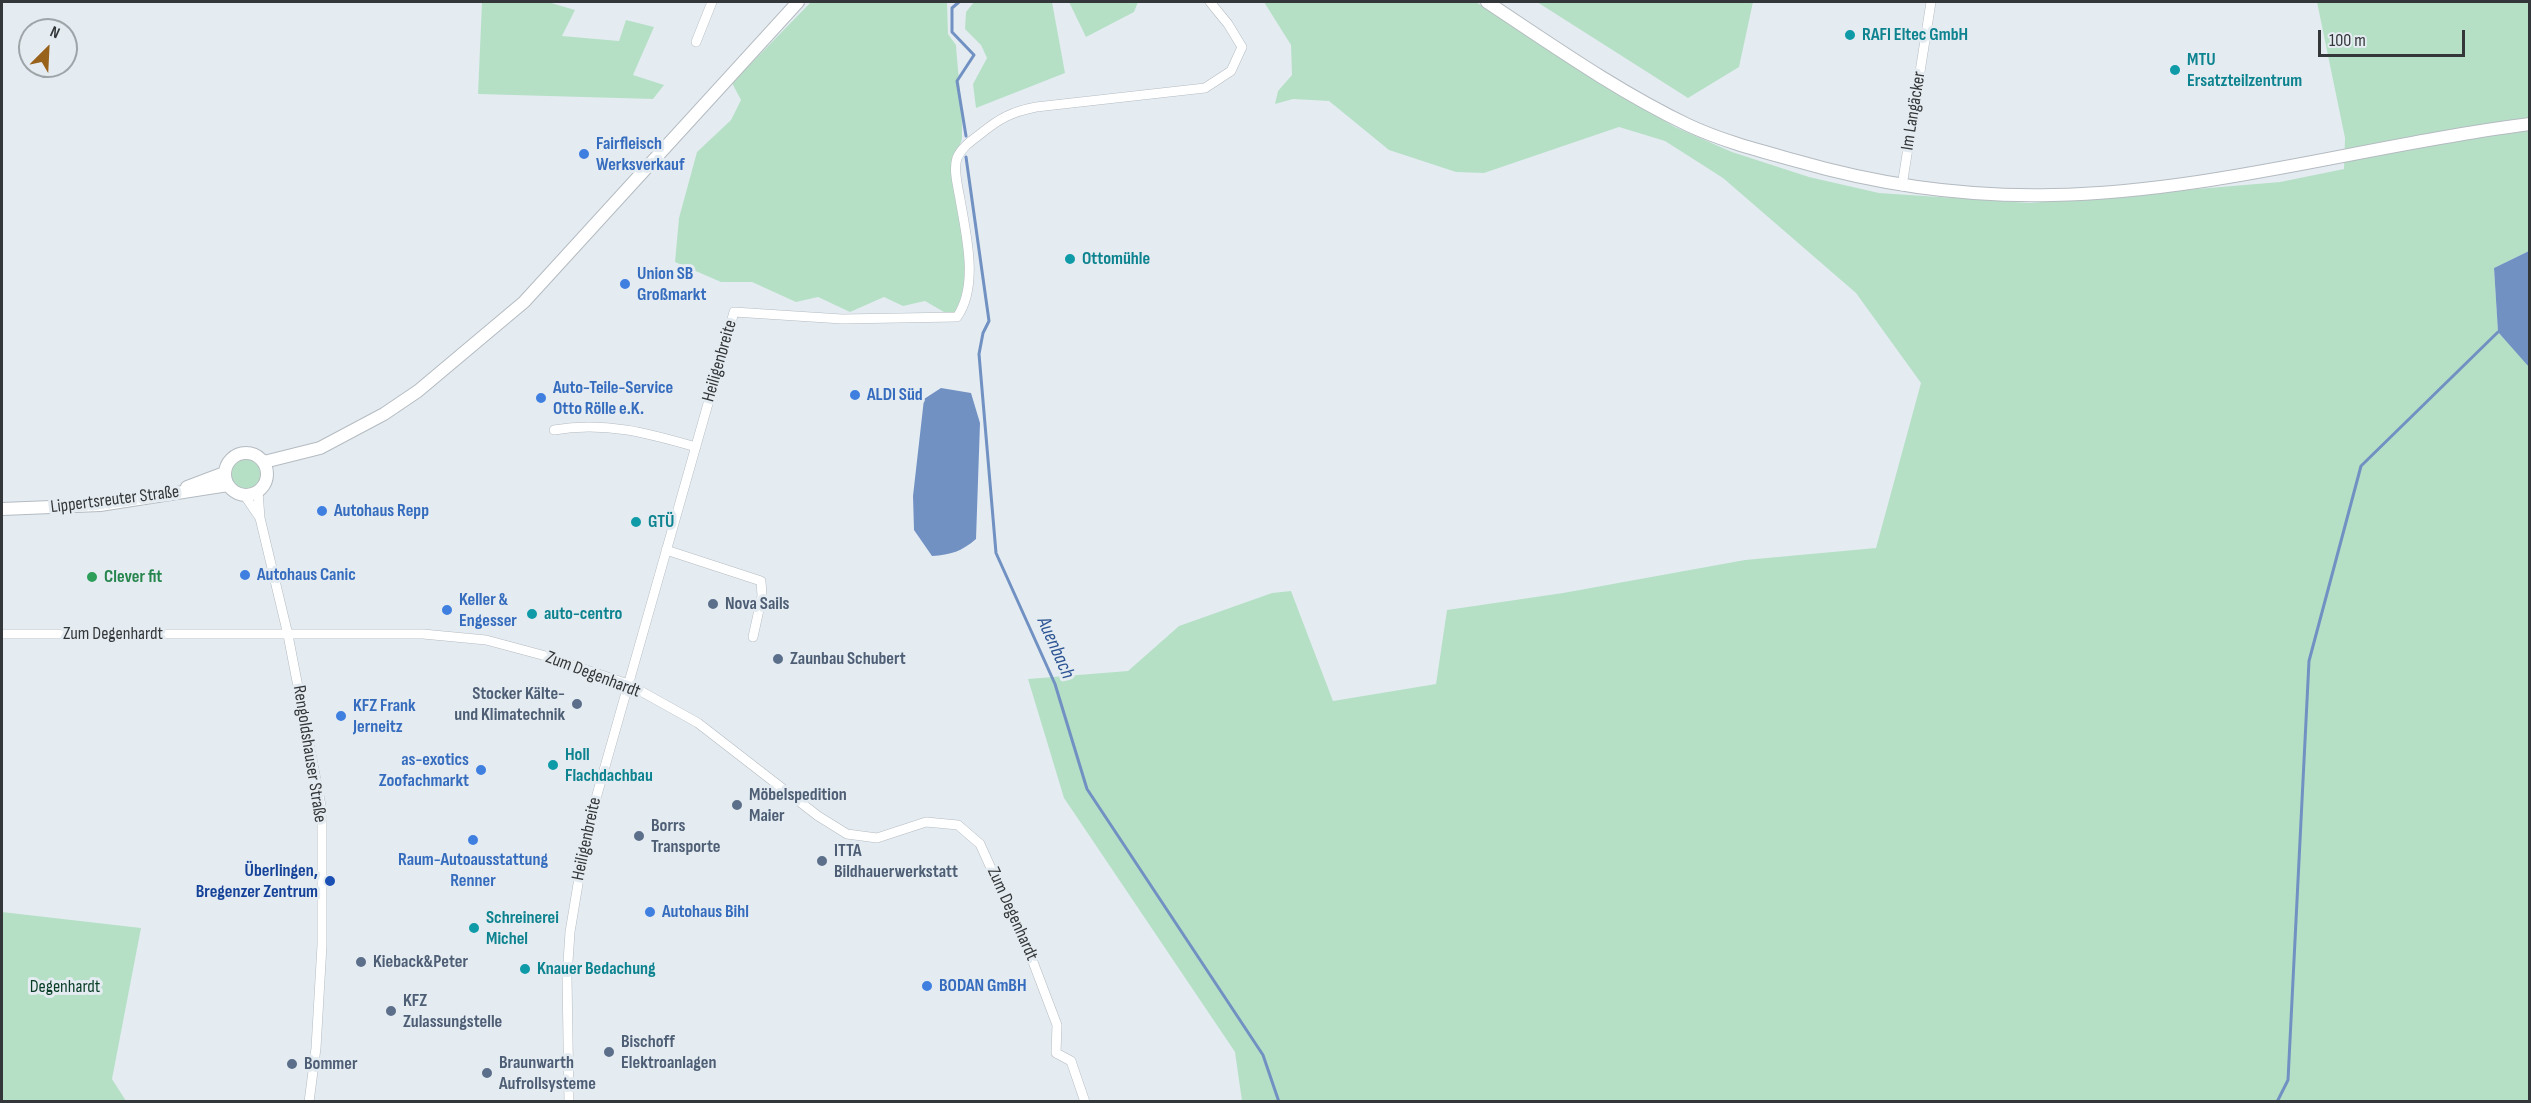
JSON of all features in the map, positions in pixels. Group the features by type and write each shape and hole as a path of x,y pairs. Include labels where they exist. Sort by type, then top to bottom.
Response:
{"main road":[{"path":"266,467 345,437 418,392 524,302 798,2"},
{"path":"1487,2 1589,69 1645,103 1691,126 1806,164 1902,186 2025,195 2121,190 2202,181 2529,124"},
{"path":"240,453 254,454 266,467 265,485 258,492 245,496 237,494 228,485 224,472 229,460 240,453"},
{"path":"169,494 224,472"},
{"name":"Lippertsreuter Straße","path":"2,509 90,505 228,485"}],"street":[{"path":"696,42 712,2"},
{"name":"Heiligenbreite","path":"569,1101 567,977 570,932 587,830 734,312 842,319 957,317 966,298 969,278 965,226 956,176 956,159 961,150 1010,113 1036,107 1205,88 1231,71 1242,47 1228,24 1210,2"},
{"name":"Im Langäcker","path":"1902,186 1931,2"},
{"path":"554,430 575,426 633,429 696,447"},
{"name":"Rengoldshauser Straße","path":"258,492 260,518 288,635 322,811 321,978 309,1101"},
{"name":"Rengoldshauser Straße","path":"245,496 260,518"},
{"path":"666,550 761,580 762,596 753,637"},
{"name":"Zum Degenhardt","path":"2,634 423,634 486,640 542,655 628,684 698,723 818,816 847,834 878,838 926,822 958,825 980,844 1030,954 1058,1025 1056,1053 1071,1061 1085,1101"}],"green space":[{"path":"482,2 548,2 575,10 562,36 619,41 626,20 654,27 633,75 664,85 653,99 478,94"},
{"path":"811,2 947,2 948,34 956,45 962,126 962,138 952,163 963,238 965,275 962,294 955,312 944,312 925,301 903,306 884,297 850,312 818,297 796,302 752,282 721,282 675,262 679,218 697,152 731,120 741,100 732,83"},
{"path":"974,2 1052,2 1065,73 976,108 973,84 987,58 981,45 965,29 966,12"},
{"path":"1069,2 1138,2 1134,12 1086,37"},
{"path":"1264,2 1476,2 1596,81 1675,127 1732,152 1809,177 1879,193 2030,203 2280,182 2344,169 2345,138 2317,2 2529,2 2529,251 2494,268 2498,332 2530,367 2529,1101 1242,1101 1235,1052 1064,798 1028,679 1128,671 1179,626 1272,593 1291,591 1333,701 1436,684 1447,610 1563,593 1745,560 1876,548 1921,383 1856,293 1723,178 1665,141 1619,127 1484,173 1456,172 1389,150 1329,101 1293,99 1275,104 1278,91 1292,75 1291,45"},
{"path":"1537,2 1753,2 1739,67 1688,98"},
{"path":"245,459 256,464 261,475 256,486 245,491 234,486 229,475 234,464"},
{"name":"Degenhardt","path":"2,912 141,928 112,1079 126,1101 2,1101"}],"water":[{"path":"2529,251 2529,367 2498,332 2494,268"},
{"path":"941,388 971,393 980,423 976,539 956,552 932,556 914,530 913,496 924,399"}],"waterway":[{"name":"Auenbach","path":"959,2 952,8 952,32 974,55 957,81 966,136"},
{"name":"Auenbach","path":"966,157 989,321 983,333 979,354 996,553 1055,684 1087,789 1263,1055 1279,1102"},
{"path":"2277,1102 2288,1080 2309,661 2361,466 2498,332"}],"place":[{"name":"RAFI Eltec GmbH","path":"1850,35"},
{"name":"MTU Ersatzteilzentrum","path":"2175,70"},
{"name":"Fairfleisch Werksverkauf","path":"584,154"},
{"name":"Ottomühle","path":"1070,259"},
{"name":"Union SB Großmarkt","path":"625,284"},
{"name":"ALDI Süd","path":"855,395"},
{"name":"Auto-Teile-Service Otto Rölle e.K.","path":"541,398"},
{"name":"Autohaus Repp","path":"322,511"},
{"name":"GTÜ","path":"636,522"},
{"name":"Autohaus Canic","path":"245,575"},
{"name":"Clever fit","path":"92,577"},
{"name":"Nova Sails","path":"713,604"},
{"name":"Keller & Engesser","path":"447,610"},
{"name":"auto-centro","path":"532,614"},
{"name":"Zaunbau Schubert","path":"778,659"},
{"name":"Stocker Kälte- und Klimatechnik","path":"577,704"},
{"name":"KFZ Frank Jerneitz","path":"341,716"},
{"name":"Holl Flachdachbau","path":"553,765"},
{"name":"as-exotics Zoofachmarkt","path":"481,770"},
{"name":"Möbelspedition Maier","path":"737,805"},
{"name":"Borrs Transporte","path":"639,836"},
{"name":"Raum-Autoausstattung Renner","path":"473,840"},
{"name":"ITTA Bildhauerwerkstatt","path":"822,861"},
{"name":"Überlingen, Bregenzer Zentrum","path":"330,881"},
{"name":"Autohaus Bihl","path":"650,912"},
{"name":"Schreinerei Michel","path":"474,928"},
{"name":"Kieback&Peter","path":"361,962"},
{"name":"Knauer Bedachung","path":"525,969"},
{"name":"BODAN GmBH","path":"927,986"},
{"name":"KFZ Zulassungstelle","path":"391,1011"},
{"name":"Bischoff Elektroanlagen","path":"609,1052"},
{"name":"Bommer","path":"292,1064"},
{"name":"Braunwarth Aufrollsysteme","path":"487,1073"}]}
